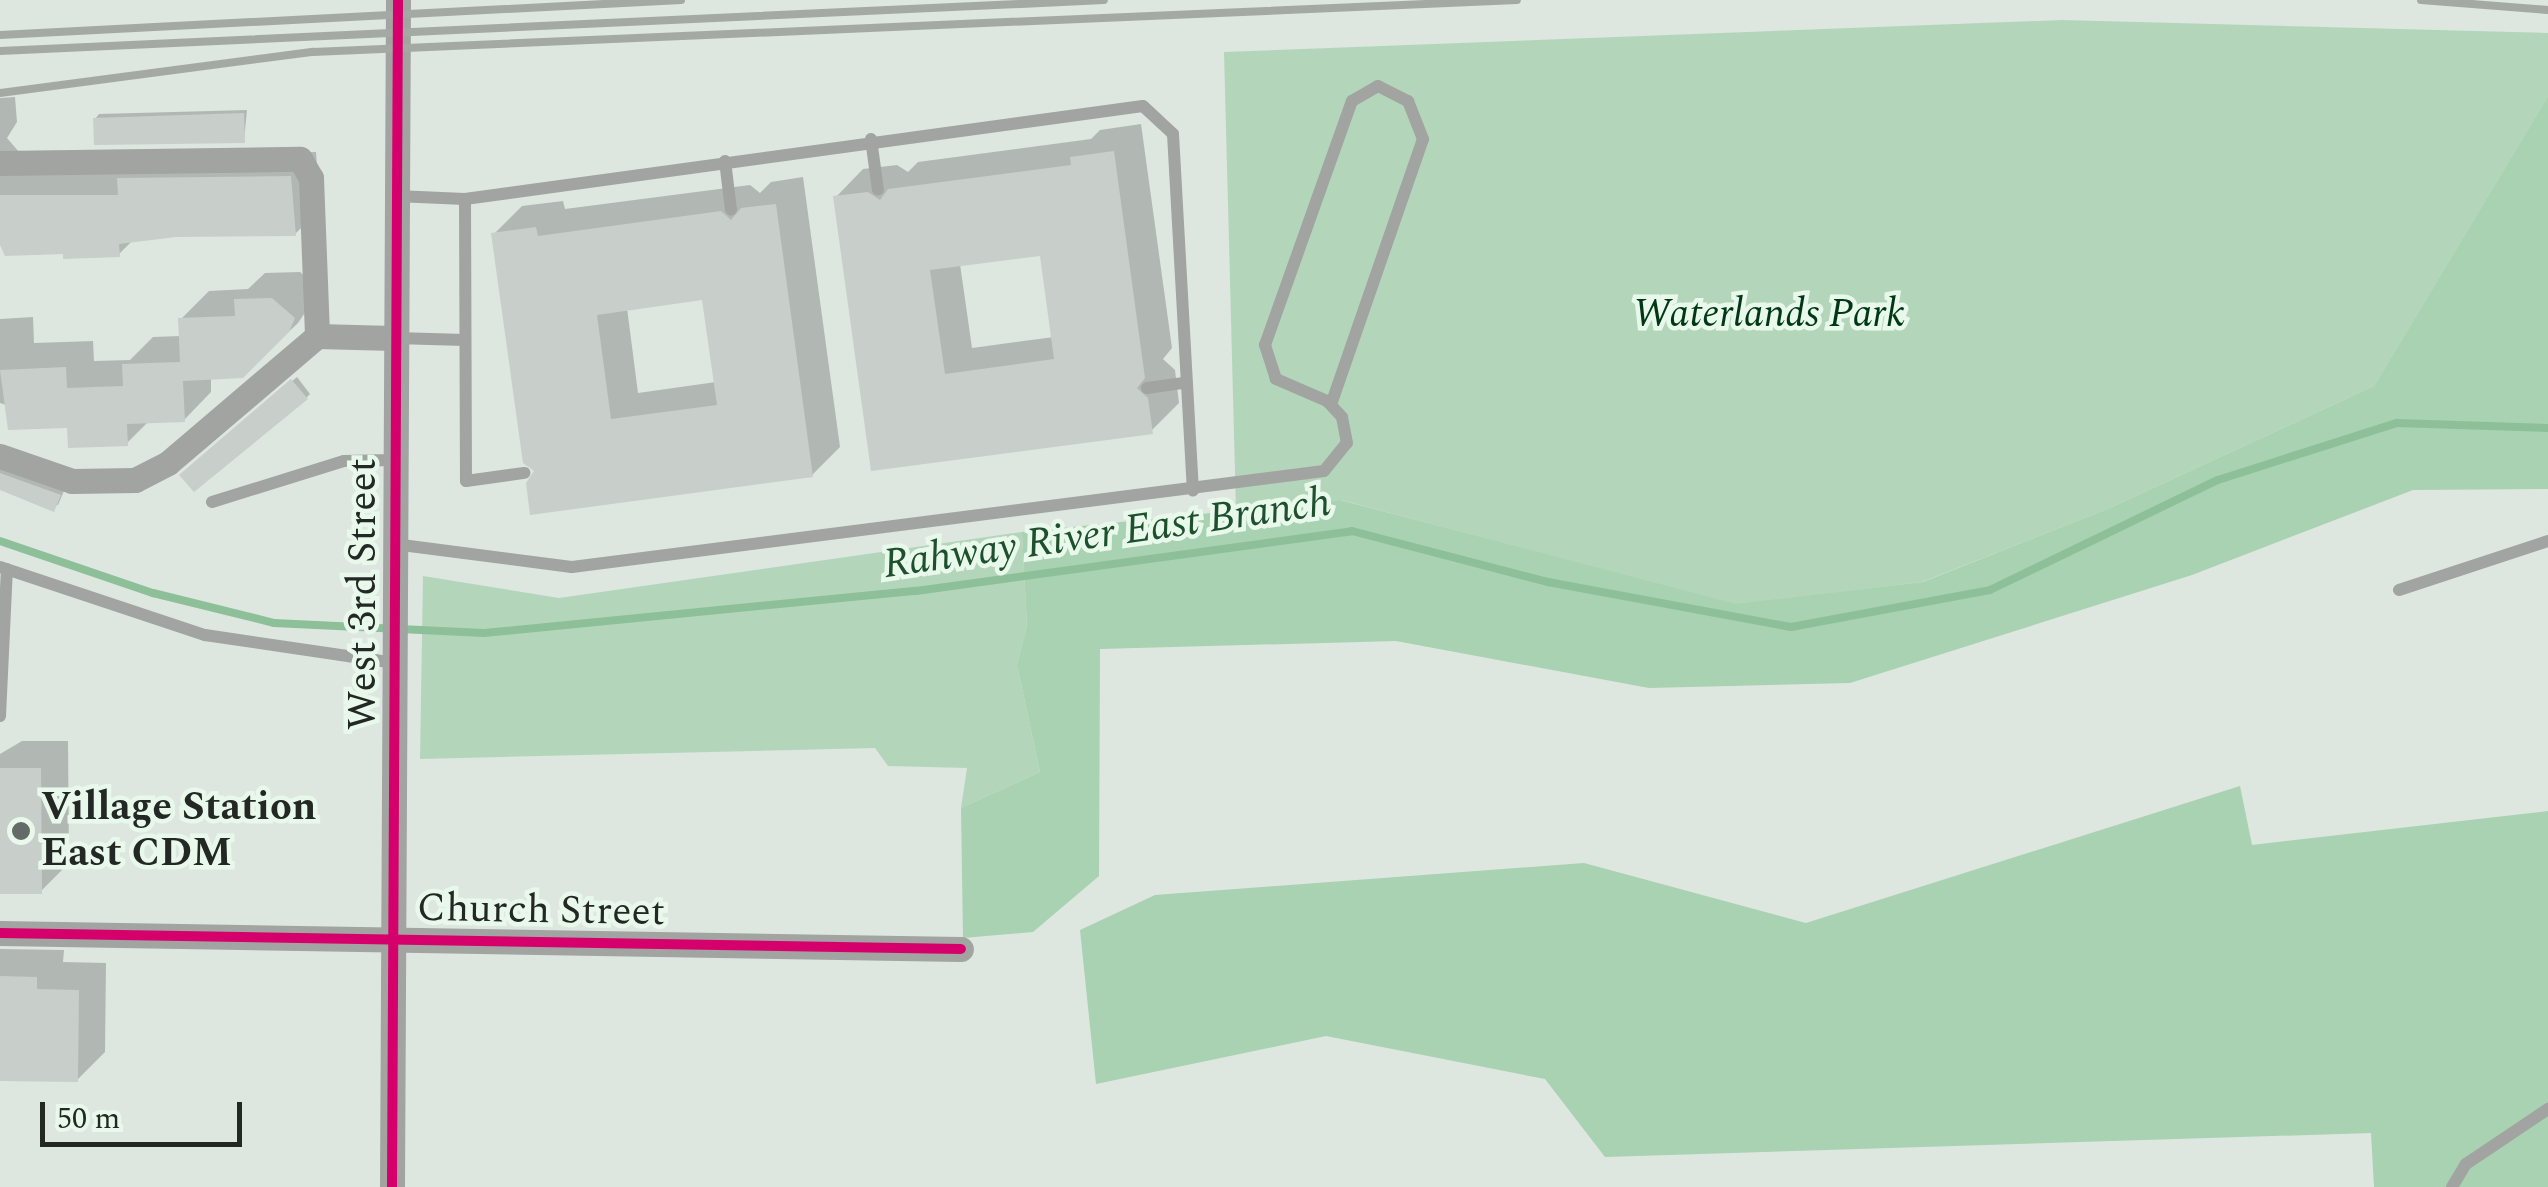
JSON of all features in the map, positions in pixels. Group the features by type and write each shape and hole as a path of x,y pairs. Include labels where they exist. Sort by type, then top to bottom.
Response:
{"street":[{"name":"West 3rd Street","path":"392,1187 393,338 398,0"},
{"path":"0,162 300,158 312,178 318,336"},
{"path":"0,456 72,481 135,480 168,463 318,336 393,338"},
{"name":"Church Street","path":"0,933 961,949"}],"lane":[{"path":"394,544 572,567 1324,471 1347,444 1332,404 1423,138 1408,101 1378,86 1352,100 1265,345 1270,370 1285,387 1332,404"},
{"path":"396,196 465,199 871,139 1143,106 1173,134 1193,490"},
{"path":"871,139 878,190"},
{"path":"725,161 731,210"},
{"path":"465,199 466,481 524,472"},
{"path":"393,338 465,340"},
{"path":"1146,388 1184,383"},
{"path":"212,502 344,461 394,460"},
{"path":"2399,590 2548,541"},
{"path":"0,716 4,568 205,635 395,661"},
{"path":"2452,1187 2466,1164 2548,1109"}],"green space":[{"name":"Waterlands Park","path":"2062,20 2548,33 2548,96 2374,386 2110,508 1922,582 1736,605 1341,500 1236,511 1224,52"},
{"path":"2548,96 2548,489 2413,490 2192,575 1850,683 1649,688 1396,641 1100,649 1099,876 1033,932 963,938 961,808 1040,772 1017,665 1027,626 1022,532 1340,500 1736,604 1923,582 2110,508 2374,386"},
{"path":"1022,532 1027,626 1017,665 1040,772 961,808 967,768 888,766 875,748 420,759 423,576 559,598"},
{"path":"2240,786 2252,845 2548,811 2548,1187 2374,1187 2371,1133 1605,1157 1545,1079 1326,1036 1096,1084 1080,930 1155,895 1584,863 1806,923"}],"building":[{"path":"244,113 245,143 94,145 93,118"},
{"path":"1114,151 1145,378 1137,388 1148,398 1153,434 871,471 833,196 868,192 880,200 888,189 1071,165 1070,157","holes":["1040,256 1054,359 945,374 930,270"]},
{"path":"291,176 296,236 176,237 119,244 120,257 63,259 63,254 5,256 0,245 0,195 118,195 117,178"},
{"path":"776,204 813,477 530,515 526,483 534,471 523,463 491,233 536,227 538,236 721,211 731,220 741,208","holes":["702,300 717,405 611,419 597,315"]},
{"path":"272,298 295,318 289,332 243,378 183,381 185,422 127,424 128,446 68,448 67,428 8,430 0,370 66,367 67,388 123,386 122,364 180,362 178,318 235,316 234,299"},
{"path":"291,379 308,399 194,492 179,475"},
{"path":"0,473 61,495 54,512 0,490"},
{"name":"Village Station East CDM","path":"0,768 41,768 42,894 0,894"},
{"path":"0,976 37,977 37,989 79,990 78,1082 0,1081"}],"waterway":[{"name":"Rahway River East Branch","path":"0,541 153,593 274,623 484,633 916,591 1352,531 1548,582 1791,627 1990,590 2218,480 2397,423 2548,428"}],"railway":[{"path":"0,35 681,0"},
{"path":"0,51 1104,0"},
{"path":"0,93 313,52 1517,0"},
{"path":"2421,0 2548,10"}],"cycle path":[{"path":"392,1187 398,0"},
{"path":"0,933 961,949"}],"place":[{"name":"Village Station East CDM","path":"21,831"}]}
